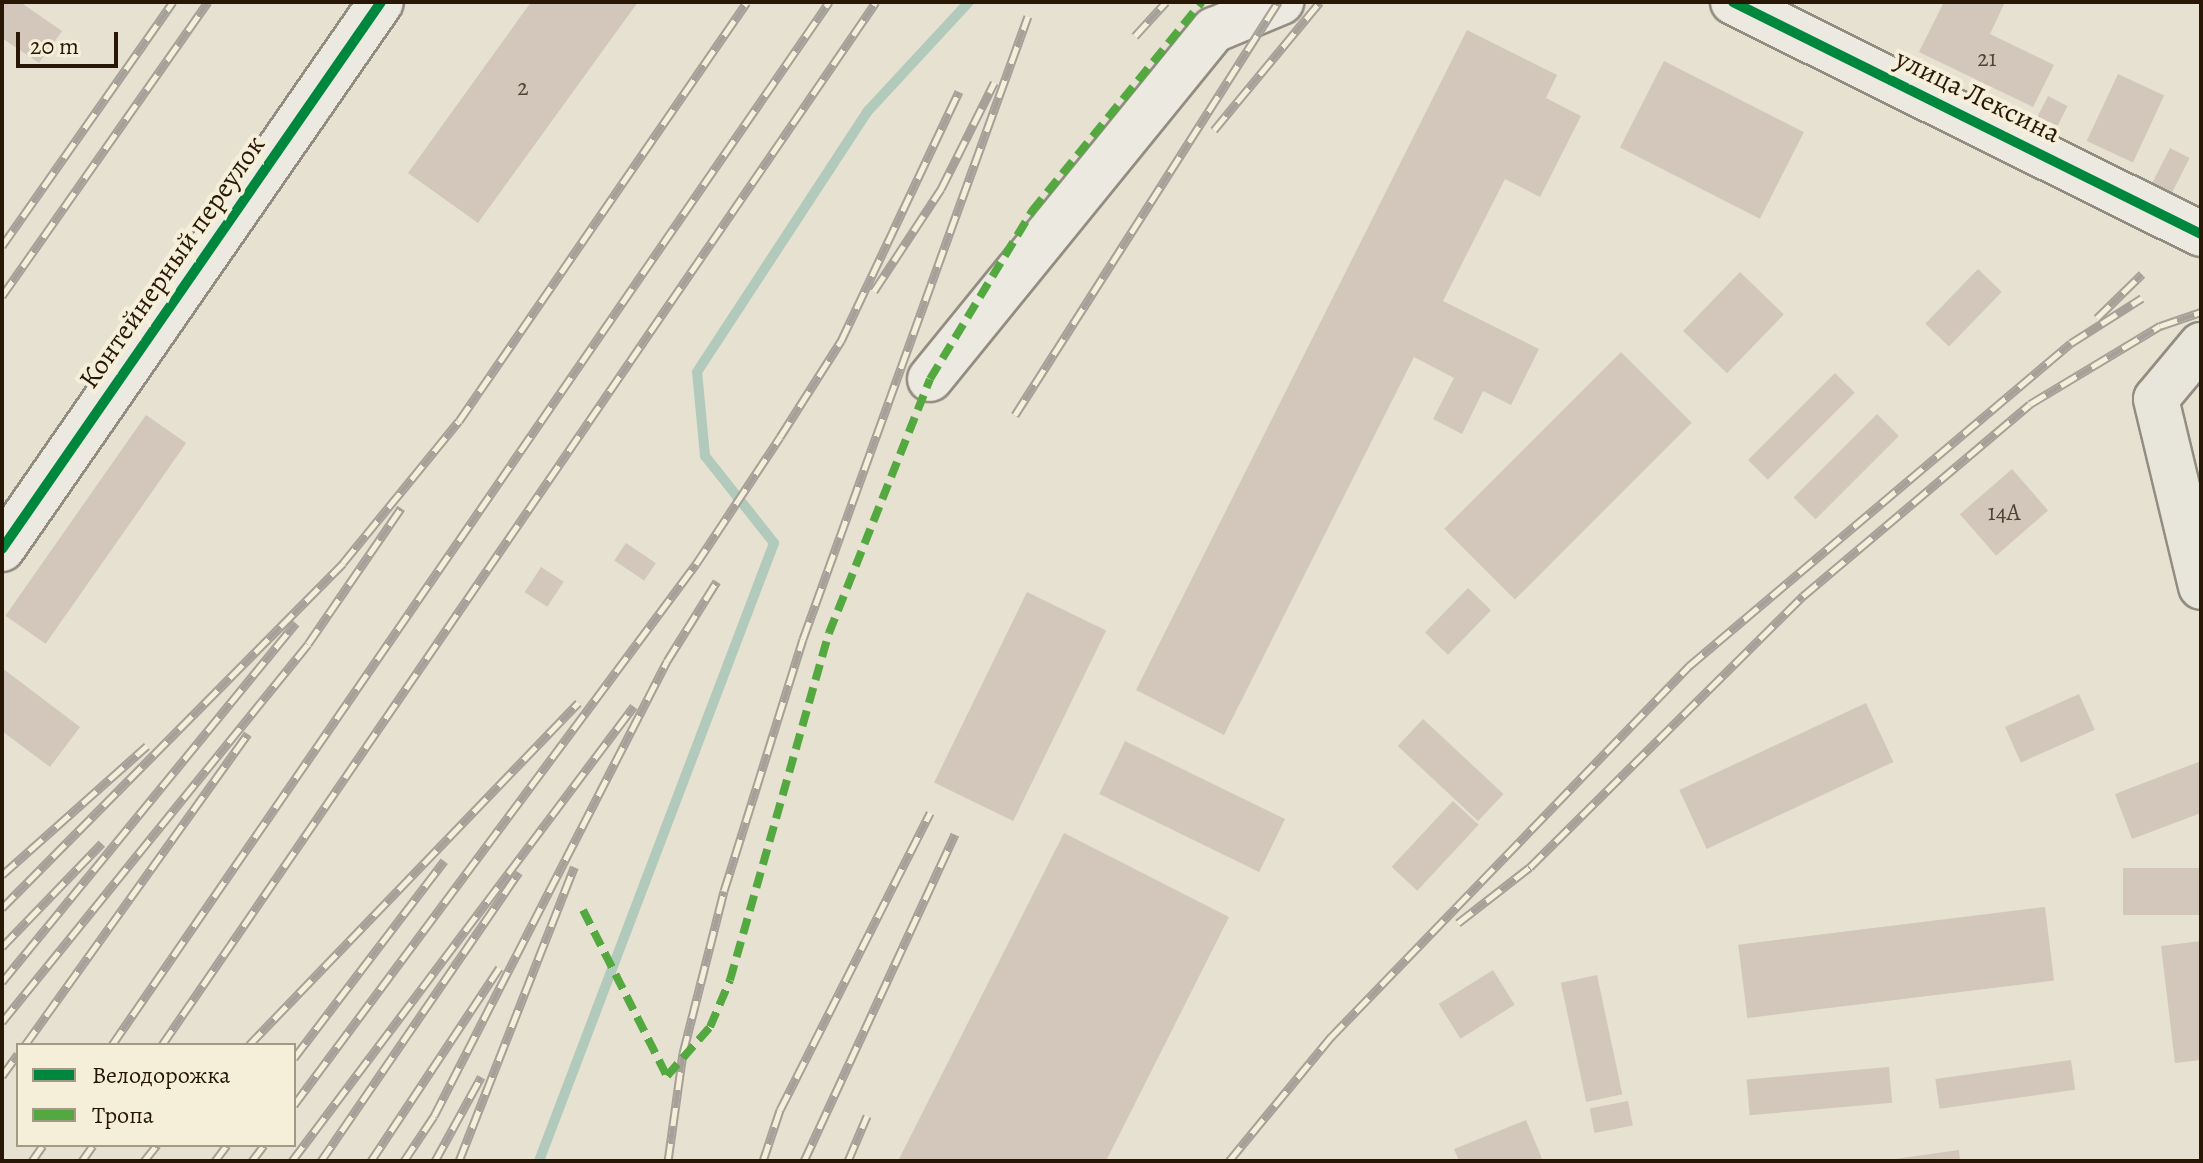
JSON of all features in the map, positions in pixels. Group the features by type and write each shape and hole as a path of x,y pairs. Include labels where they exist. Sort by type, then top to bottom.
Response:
{"main road":[{"path":"2201,345 2156,399 2201,587"}],"street":[{"name":"Контейнерный переулок","path":"2,549 381,2"},
{"path":"930,379 1214,30 1281,2"},
{"name":"улица Лексина","path":"1733,2 2201,234"}],"building":[{"path":"2,2 20,2 62,31 39,63 2,38"},
{"path":"531,2 638,2 478,223 408,173"},
{"path":"1944,2 2005,2 1990,34 2054,65 2033,107 1919,52"},
{"path":"1467,30 1557,75 1546,98 1581,116 1540,197 1505,179 1443,301 1539,349 1511,405 1483,391 1462,434 1433,419 1454,378 1414,357 1224,735 1136,690"},
{"path":"1664,61 1804,132 1760,219 1620,147"},
{"path":"2118,74 2164,96 2133,163 2087,141"},
{"path":"2048,96 2068,106 2056,128 2037,118"},
{"path":"2170,148 2190,158 2171,195 2151,185"},
{"path":"1978,269 2002,292 1949,347 1925,324"},
{"path":"1740,272 1784,314 1727,373 1683,331"},
{"path":"1621,352 1692,423 1515,599 1444,529"},
{"path":"1835,373 1855,393 1768,480 1748,460"},
{"path":"1877,414 1899,436 1815,519 1794,497"},
{"path":"146,415 186,443 46,644 5,616"},
{"path":"2012,469 2048,511 1996,556 1960,514"},
{"path":"626,543 656,563 644,581 614,560"},
{"path":"541,567 564,582 547,607 525,592"},
{"path":"1468,588 1491,610 1448,655 1425,633"},
{"path":"1027,592 1106,631 1013,821 934,783"},
{"path":"2,668 80,727 50,767 2,731"},
{"path":"2079,694 2095,730 2021,763 2005,727"},
{"path":"1866,703 1893,762 1707,849 1679,790"},
{"path":"1423,719 1503,794 1478,821 1398,746"},
{"path":"1125,741 1285,819 1259,872 1099,794"},
{"path":"2201,761 2201,813 2132,839 2115,794"},
{"path":"1453,801 1479,825 1417,891 1392,867"},
{"path":"1064,833 1229,917 1106,1161 898,1161"},
{"path":"2123,868 2201,868 2201,915 2123,915"},
{"path":"2045,907 2054,980 1747,1018 1738,945"},
{"path":"2201,941 2201,1060 2175,1063 2161,946"},
{"path":"1493,970 1515,1005 1460,1039 1439,1004"},
{"path":"1597,975 1622,1094 1586,1102 1561,983"},
{"path":"2071,1060 2075,1090 1940,1109 1935,1079"},
{"path":"1889,1067 1892,1103 1750,1115 1747,1079"},
{"path":"1628,1101 1633,1126 1594,1133 1590,1108"},
{"path":"1526,1120 1543,1161 1459,1161 1454,1149"},
{"path":"1959,1150 1960,1161 1895,1161 1895,1159"}],"waterway":[{"path":"539,1161 774,543 705,456 697,372 867,112 969,2"}],"railway":[{"path":"2,246 173,2"},
{"path":"2,296 208,2"},
{"path":"2,908 343,563 459,421 747,2"},
{"path":"113,1043 829,2"},
{"path":"163,1043 876,2"},
{"path":"1135,36 1166,2"},
{"path":"1015,415 1278,2"},
{"path":"1214,130 1320,2"},
{"path":"668,1161 683,1053 724,891 803,639 1028,16"},
{"path":"874,291 941,189 994,83"},
{"path":"296,1102 696,564 780,437 841,341 959,91"},
{"path":"2097,318 2142,274"},
{"path":"1229,1161 1331,1037 1689,666 2071,343 2142,298"},
{"path":"1458,923 1530,867 1803,596 2030,404 2160,326 2201,312"},
{"path":"2,1022 308,644 401,508"},
{"path":"404,1161 434,1116 667,661 717,581"},
{"path":"2,982 296,623"},
{"path":"251,1043 578,703"},
{"path":"292,1161 634,706"},
{"path":"26,1043 248,734"},
{"path":"2,875 147,746"},
{"path":"763,1161 780,1110 930,813"},
{"path":"804,1161 955,834"},
{"path":"2,947 102,843"},
{"path":"296,1055 444,861"},
{"path":"459,1161 574,867"},
{"path":"321,1161 519,872"},
{"path":"371,1161 499,968"},
{"path":"2,1076 16,1057"},
{"path":"435,1161 481,1077"},
{"path":"848,1161 867,1116"},
{"path":"32,1161 42,1147"},
{"path":"82,1161 92,1147"},
{"path":"144,1161 155,1147"},
{"path":"215,1161 226,1147"},
{"path":"252,1161 262,1147"}],"marked path":[{"path":"583,910 667,1076 710,1027 730,980 829,633 930,379 1032,211 1202,2"}],"cycle path":[{"path":"2,549 381,2"},
{"path":"1733,2 2201,234"}]}
